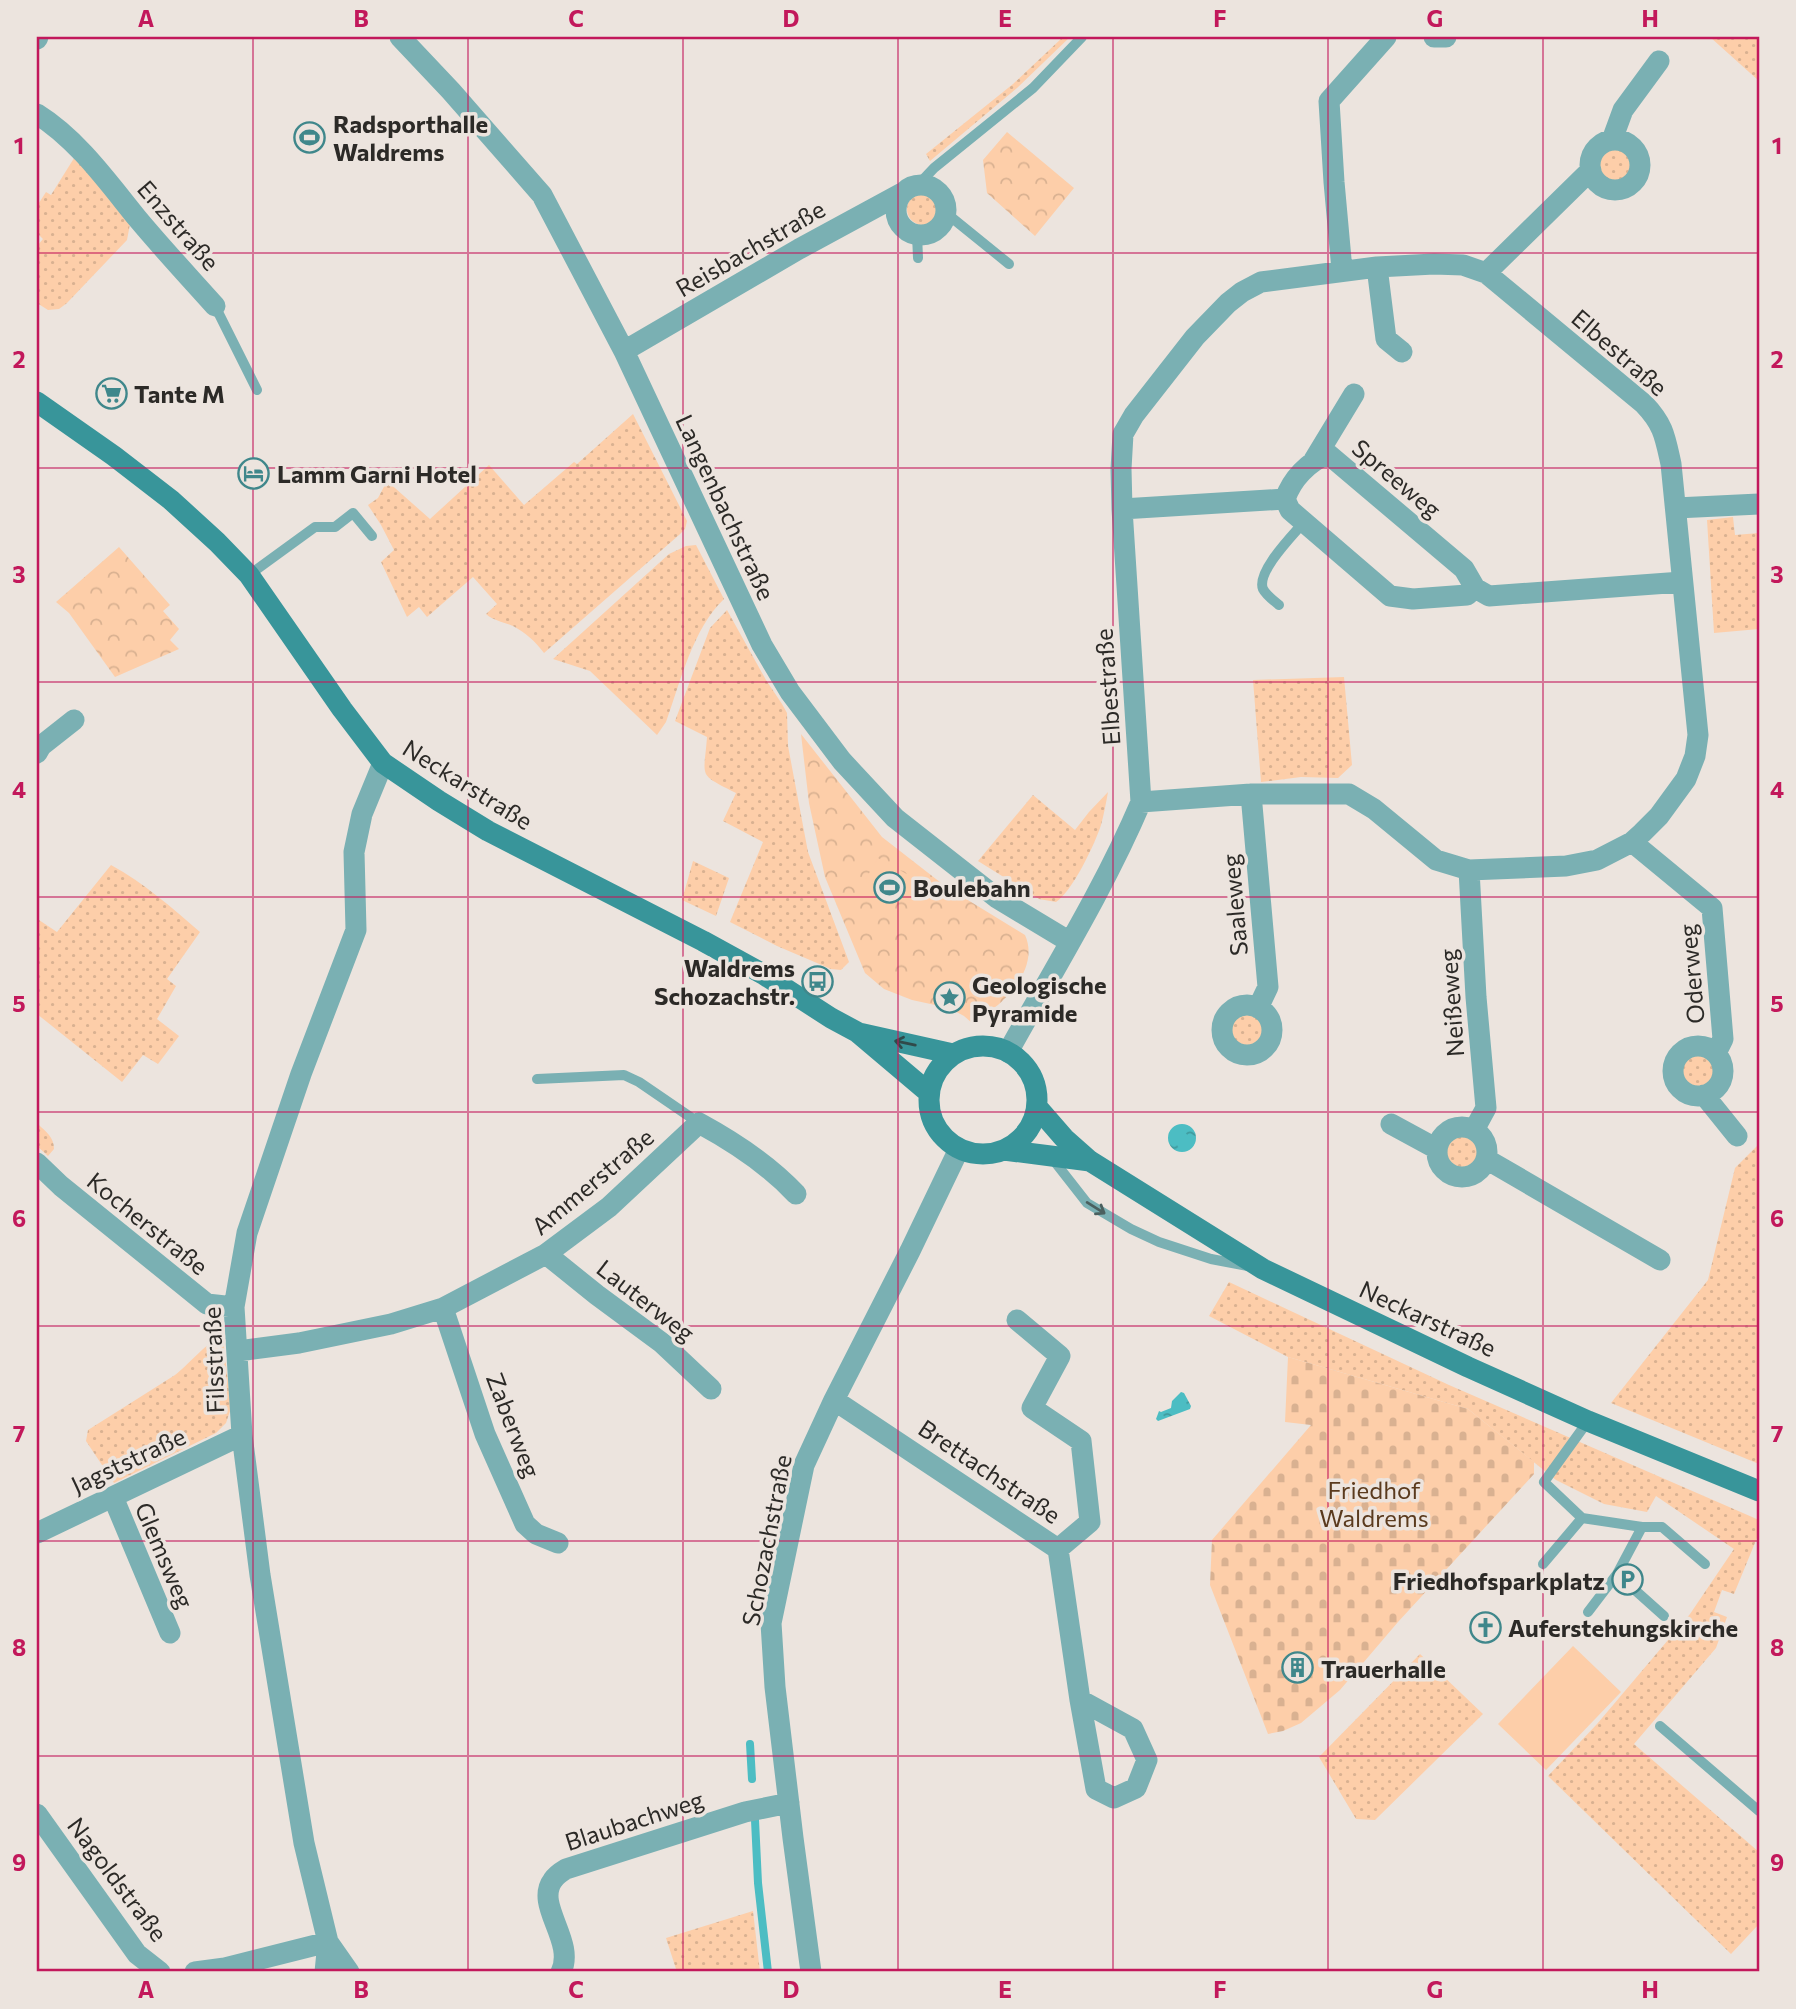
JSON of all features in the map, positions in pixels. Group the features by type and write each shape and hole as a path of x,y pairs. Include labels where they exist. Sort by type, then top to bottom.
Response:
{"street":[{"name":"Langenbachstraße","path":"400,37 542,195 624,351 762,645 790,692 842,761 895,818 997,898 1070,942"},
{"path":"1342,270 1329,101 1386,37"},
{"path":"1434,37 1446,37"},
{"path":"1612,140 1623,110 1659,61"},
{"name":"Enzstraße","path":"37,114 85,155 215,306"},
{"path":"1486,273 1591,170 1593,154 1604,142 1612,140 1627,143 1637,153 1640,168 1634,182 1620,190 1599,183 1591,170"},
{"path":"926,186 939,192 946,205 946,213 940,227 934,232 917,234 904,228 897,215 899,199 911,189 926,186"},
{"name":"Reisbachstraße","path":"624,351 799,249 911,189"},
{"name":"Elbestraße","path":"1008,1052 1088,912 1122,847 1141,802 1122,509 1124,434 1134,415 1195,337 1228,303 1261,282 1377,267 1462,265 1486,273 1655,416 1663,429 1671,464 1698,735 1695,756 1686,779 1659,816 1632,842 1597,860 1566,866 1469,870 1436,860 1374,809 1349,794 1251,794 1141,802"},
{"path":"1377,267 1386,339 1402,352"},
{"path":"1314,460 1354,394"},
{"name":"Neckarstraße","path":"37,402 171,500 249,575 383,763 488,831 763,974 857,1032 929,1092"},
{"name":"Spreeweg","path":"1285,499 1290,486 1314,460 1328,454 1464,569 1475,588"},
{"path":"1122,509 1285,499 1290,510 1390,596 1412,599 1467,595 1475,588 1489,596 1682,582"},
{"path":"1676,508 1759,504"},
{"path":"37,753 41,746 74,720"},
{"name":"Filsstraße","path":"325,1972 328,1942 300,1816 260,1575 242,1435 234,1307 247,1233 301,1074 356,930 354,852 362,814 383,763"},
{"name":"Saaleweg","path":"1251,794 1268,987 1258,1008"},
{"name":"Oderweg","path":"1632,842 1712,908 1723,1039 1716,1053"},
{"name":"Neißeweg","path":"1469,870 1486,1108 1474,1130"},
{"path":"1243,1005 1258,1008 1269,1018 1272,1051 1252,1055 1230,1049 1222,1035 1222,1027 1229,1012 1243,1005"},
{"name":"Neckarstraße","path":"857,1032 953,1054"},
{"path":"975,1046 996,1047 1008,1052 1020,1061 1032,1076 1037,1092 1037,1107 1032,1125 1022,1138 1004,1150 975,1154 959,1149 942,1136 931,1119 929,1092 936,1071 953,1054 975,1046"},
{"name":"Oderweg","path":"1703,1046 1716,1053 1723,1066 1721,1081 1711,1092 1704,1095 1696,1095 1682,1089 1676,1083 1673,1068 1680,1053 1687,1048 1703,1046"},
{"name":"Oderweg","path":"1704,1095 1737,1136"},
{"name":"Neckarstraße","path":"1037,1107 1064,1138 1090,1161 1263,1269 1588,1421 1759,1491"},
{"path":"699,1123 761,1163 796,1194"},
{"name":"Ammerstraße","path":"237,1351 299,1343 391,1324 443,1308 545,1254 609,1207 699,1123"},
{"path":"1391,1124 1437,1149"},
{"path":"1459,1127 1474,1130 1487,1147 1486,1159 1481,1169 1459,1177 1445,1170 1438,1157 1439,1141 1451,1129 1459,1127"},
{"name":"Schozachstraße","path":"811,1972 775,1687 771,1623 804,1465 834,1399 911,1251 959,1149"},
{"name":"Neckarstraße","path":"1004,1150 1090,1161"},
{"path":"1486,1159 1660,1260"},
{"name":"Kocherstraße","path":"37,1163 61,1186 207,1304 234,1307"},
{"name":"Lauterweg","path":"545,1254 662,1343 712,1389"},
{"name":"Zaberweg","path":"443,1308 485,1434 525,1524 536,1534 558,1543"},
{"path":"1017,1320 1060,1356 1032,1408 1081,1441 1090,1522 1058,1549"},
{"name":"Brettachstraße","path":"834,1399 1058,1549 1080,1700"},
{"name":"Jagststraße","path":"37,1533 242,1435"},
{"name":"Glemsweg","path":"113,1497 170,1633"},
{"name":"Blaubachweg","path":"561,1972 565,1964 565,1947 548,1899 548,1887 554,1878 566,1869 745,1812 789,1803"},
{"name":"Nagoldstraße","path":"37,1814 137,1954 160,1972"},
{"path":"195,1972 225,1968 328,1942 349,1972"}],"lane":[{"name":"Reisbachstraße","path":"911,189 1033,88 1082,37"},
{"path":"946,213 1009,264"},
{"path":"917,234 918,258"},
{"name":"Enzstraße","path":"215,306 257,390"},
{"path":"249,575 315,527 335,527 353,513 372,536"},
{"path":"1279,605 1263,590 1262,580 1266,568 1304,522"},
{"path":"537,1079 624,1074 699,1123"},
{"path":"1052,1157 1087,1203 1131,1229 1159,1242 1211,1259 1263,1269"},
{"path":"1588,1421 1544,1482 1582,1518 1643,1527 1662,1527 1705,1564"},
{"path":"1543,1564 1582,1518"},
{"path":"1588,1612 1617,1574 1643,1527"},
{"path":"1617,1574 1664,1616"},
{"path":"1660,1726 1759,1811"}],"green space":[{"path":"1063,37 1070,37 1017,88 930,161 926,154 1013,84"},
{"path":"1710,37 1759,37 1759,81"},
{"path":"1007,132 1074,188 1035,236 987,193 983,160"},
{"path":"1616,149 1627,154 1632,165 1627,176 1616,181 1605,176 1600,165 1605,154"},
{"path":"76,155 130,224 127,240 67,303 59,309 48,310 37,303 37,246 43,239 37,233 37,206 46,192 51,195"},
{"path":"923,193 934,198 939,209 934,220 923,225 912,220 907,209 912,198"},
{"path":"633,414 687,521 685,529 679,535 544,653 522,631 486,614 497,604 473,577 427,617 419,607 407,617 381,562 394,550 368,505 378,498 387,481 430,519 489,465 524,505 574,462 577,464"},
{"path":"1733,517 1735,535 1759,533 1759,629 1714,633 1707,520"},
{"path":"696,545 724,599 713,611 696,640 666,722 657,735 590,671 553,659 669,554 686,546"},
{"path":"119,547 170,605 163,611 179,629 170,640 179,649 115,677 69,613 56,602"},
{"path":"727,610 787,713 788,746 808,852 849,962 841,970 831,969 777,946 730,922 763,842 723,821 736,793 709,778 706,773 707,737 675,721 710,628"},
{"path":"1344,677 1352,765 1338,778 1301,777 1261,782 1253,680"},
{"path":"801,734 882,837 945,886 1025,935 1028,948 1023,975 1005,998 983,1017 972,1023 949,1008 912,1000 884,989 865,973 825,877 809,803"},
{"path":"1108,792 1101,825 1088,855 1076,878 1056,902 1039,899 978,861 1033,795 1075,830"},
{"path":"878,858 921,882 908,904 865,880"},
{"path":"693,861 729,878 716,916 682,900"},
{"path":"111,865 146,888 200,932 167,979 176,986 157,1019 179,1036 158,1064 143,1055 122,1082 37,1014 37,923 39,920 57,932"},
{"path":"1247,1014 1258,1019 1263,1030 1258,1041 1247,1046 1236,1041 1231,1030 1236,1019"},
{"path":"1698,1054 1709,1059 1714,1070 1709,1081 1698,1086 1687,1081 1682,1070 1687,1059"},
{"path":"39,1113 38,1124 54,1145 48,1156 37,1146 37,1115"},
{"path":"1462,1135 1473,1140 1478,1151 1473,1162 1462,1167 1451,1162 1446,1151 1451,1140"},
{"path":"1759,1144 1759,1464 1611,1403 1708,1280 1735,1168"},
{"path":"1229,1282 1449,1385 1759,1520 1759,1533 1734,1594 1722,1590 1714,1612 1727,1617 1716,1648 1634,1744 1759,1852 1759,1924 1731,1954 1548,1776 1597,1724 1690,1614 1734,1549 1656,1496 1647,1512 1604,1504 1556,1480 1468,1409 1288,1357 1209,1316"},
{"path":"218,1339 224,1347 231,1408 226,1423 216,1433 114,1483 86,1441 88,1430 175,1375"},
{"name":"Friedhof Waldrems","path":"1288,1357 1468,1409 1534,1462 1534,1474 1398,1622 1340,1690 1301,1723 1268,1734 1210,1585 1212,1540 1311,1425 1285,1422"},
{"path":"1573,1646 1621,1692 1546,1770 1498,1724"},
{"path":"1420,1654 1483,1714 1375,1820 1356,1819 1319,1757"},
{"path":"753,1911 760,1972 677,1972 666,1938"}],"water":[{"path":"1182,1124 1192,1128 1196,1138 1192,1148 1182,1152 1172,1148 1168,1138 1172,1128"},
{"path":"1181,1392 1191,1406 1190,1409 1158,1421 1156,1419 1159,1411 1171,1408 1172,1401"}],"waterway":[{"path":"750,1744 752,1779"},
{"path":"755,1820 758,1883 768,1972"}],"place":[{"name":"Radsporthalle Waldrems","path":"310,137"},
{"name":"Tante M","path":"111,393"},
{"name":"Lamm Garni Hotel","path":"254,473"},
{"name":"Boulebahn","path":"890,887"},
{"name":"Waldrems Schozachstr.","path":"818,981"},
{"name":"Geologische Pyramide","path":"949,998"},
{"name":"Friedhofsparkplatz","path":"1628,1580"},
{"name":"Auferstehungskirche","path":"1485,1627"},
{"name":"Trauerhalle","path":"1298,1668"}]}
